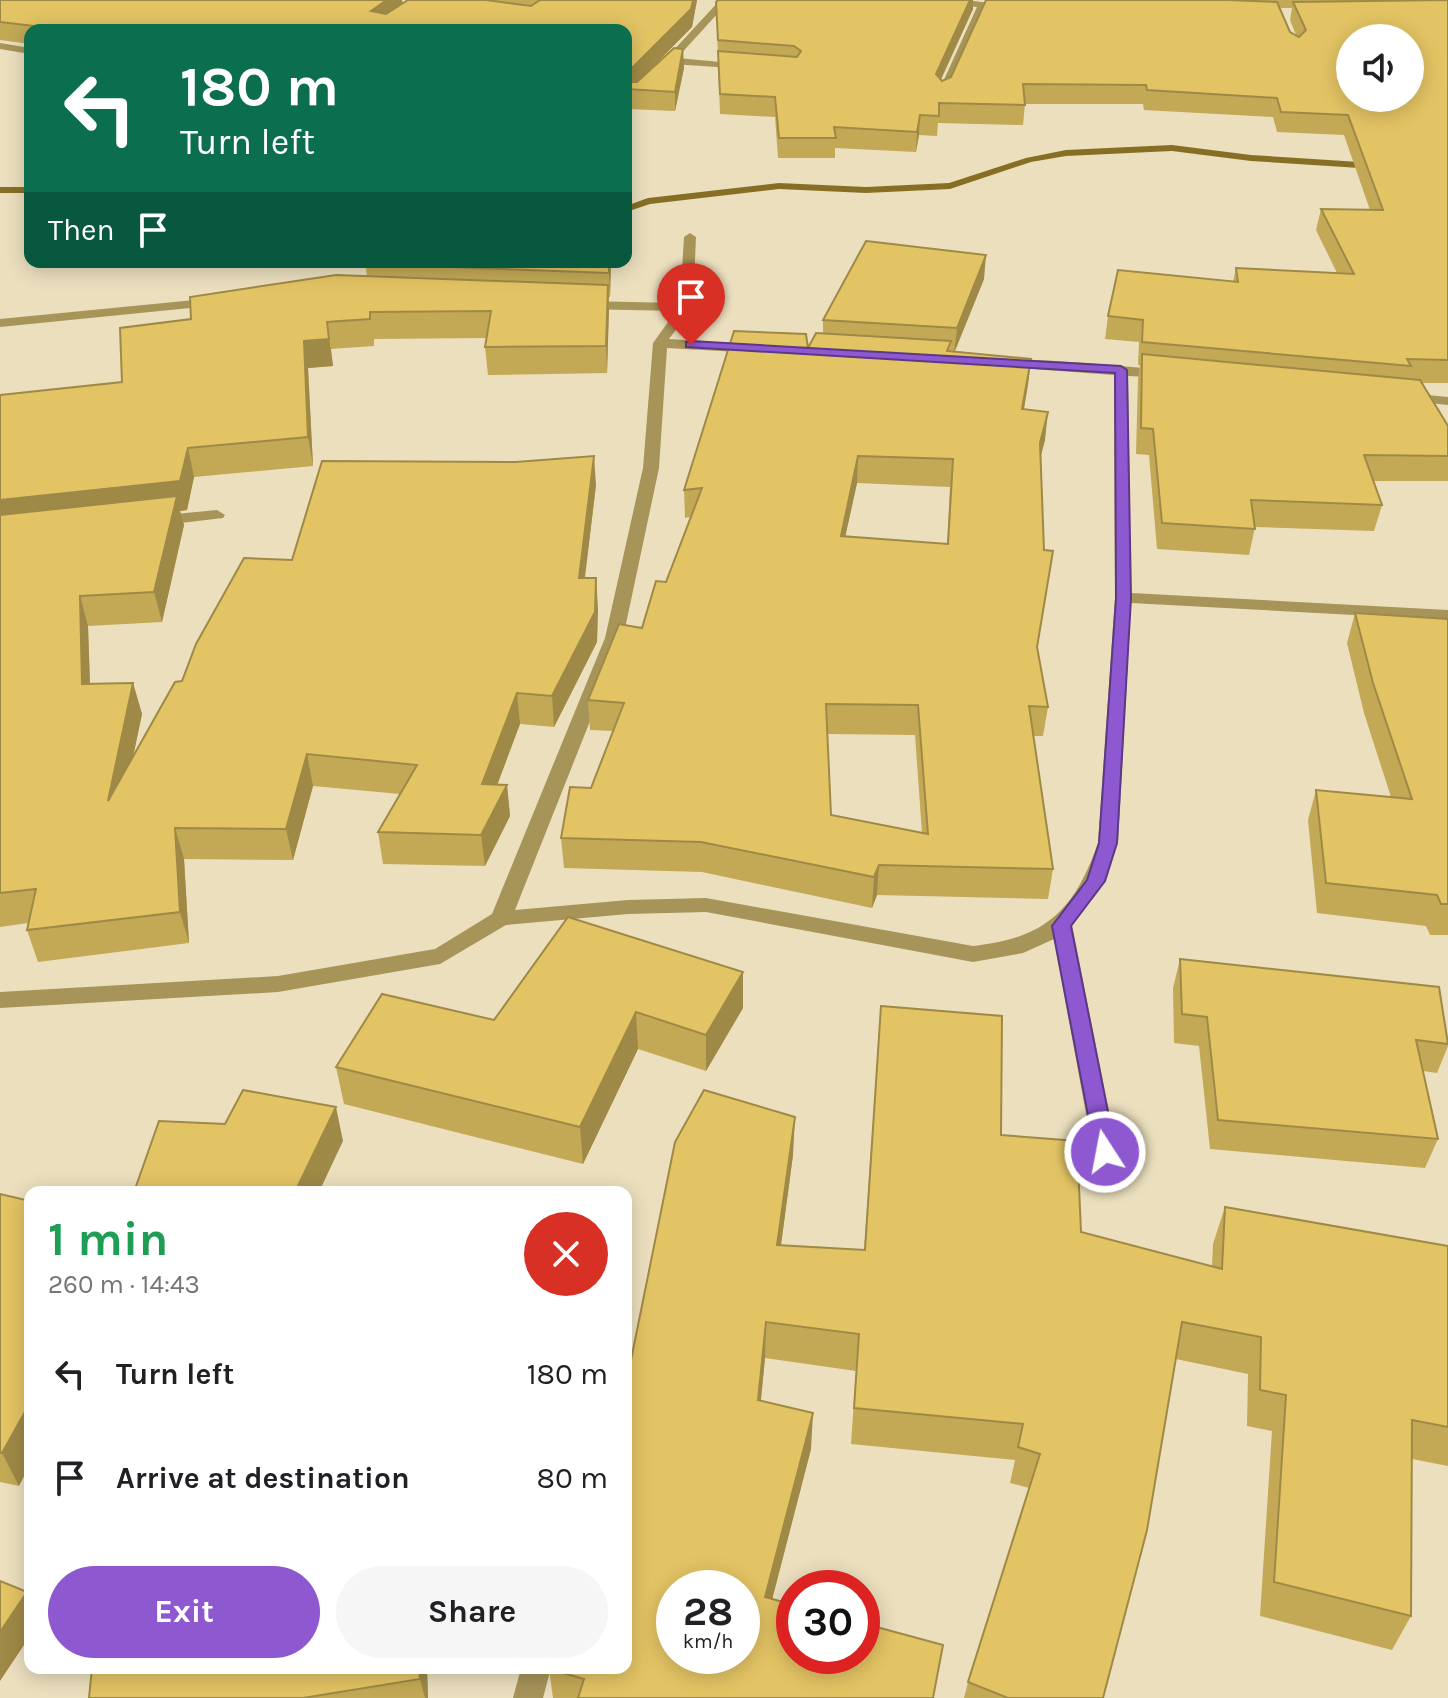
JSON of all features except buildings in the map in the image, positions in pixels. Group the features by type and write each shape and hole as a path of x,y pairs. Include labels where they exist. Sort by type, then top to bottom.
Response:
{"street":[{"path":"651,79 725,0"},
{"path":"928,0 1026,7"},
{"path":"942,95 983,4"},
{"path":"0,46 24,50"},
{"path":"671,61 762,69"},
{"path":"501,918 614,638 651,468 660,343 686,307 690,237"},
{"path":"0,323 226,301"},
{"path":"570,305 686,307"},
{"path":"660,343 771,349"},
{"path":"994,362 1183,376"},
{"path":"0,1000 293,981 440,956 501,918 628,907 706,905 973,954 1007,952 1062,926 1096,881 1108,843 1123,598 1121,370"},
{"path":"1386,395 1448,401"},
{"path":"139,523 217,515"},
{"path":"1123,598 1448,615"},
{"path":"1062,926 1105,1152"},
{"path":"528,1698 534,1674"}],"waterway":[{"path":"632,207 648,201 779,186 866,190 950,186 1029,160 1066,153 1172,148 1251,158 1375,166"},
{"path":"0,190 24,190"}],"route":[{"path":"691,345 1121,370 1123,598 1108,843 1096,881 1062,926 1105,1152"}]}
